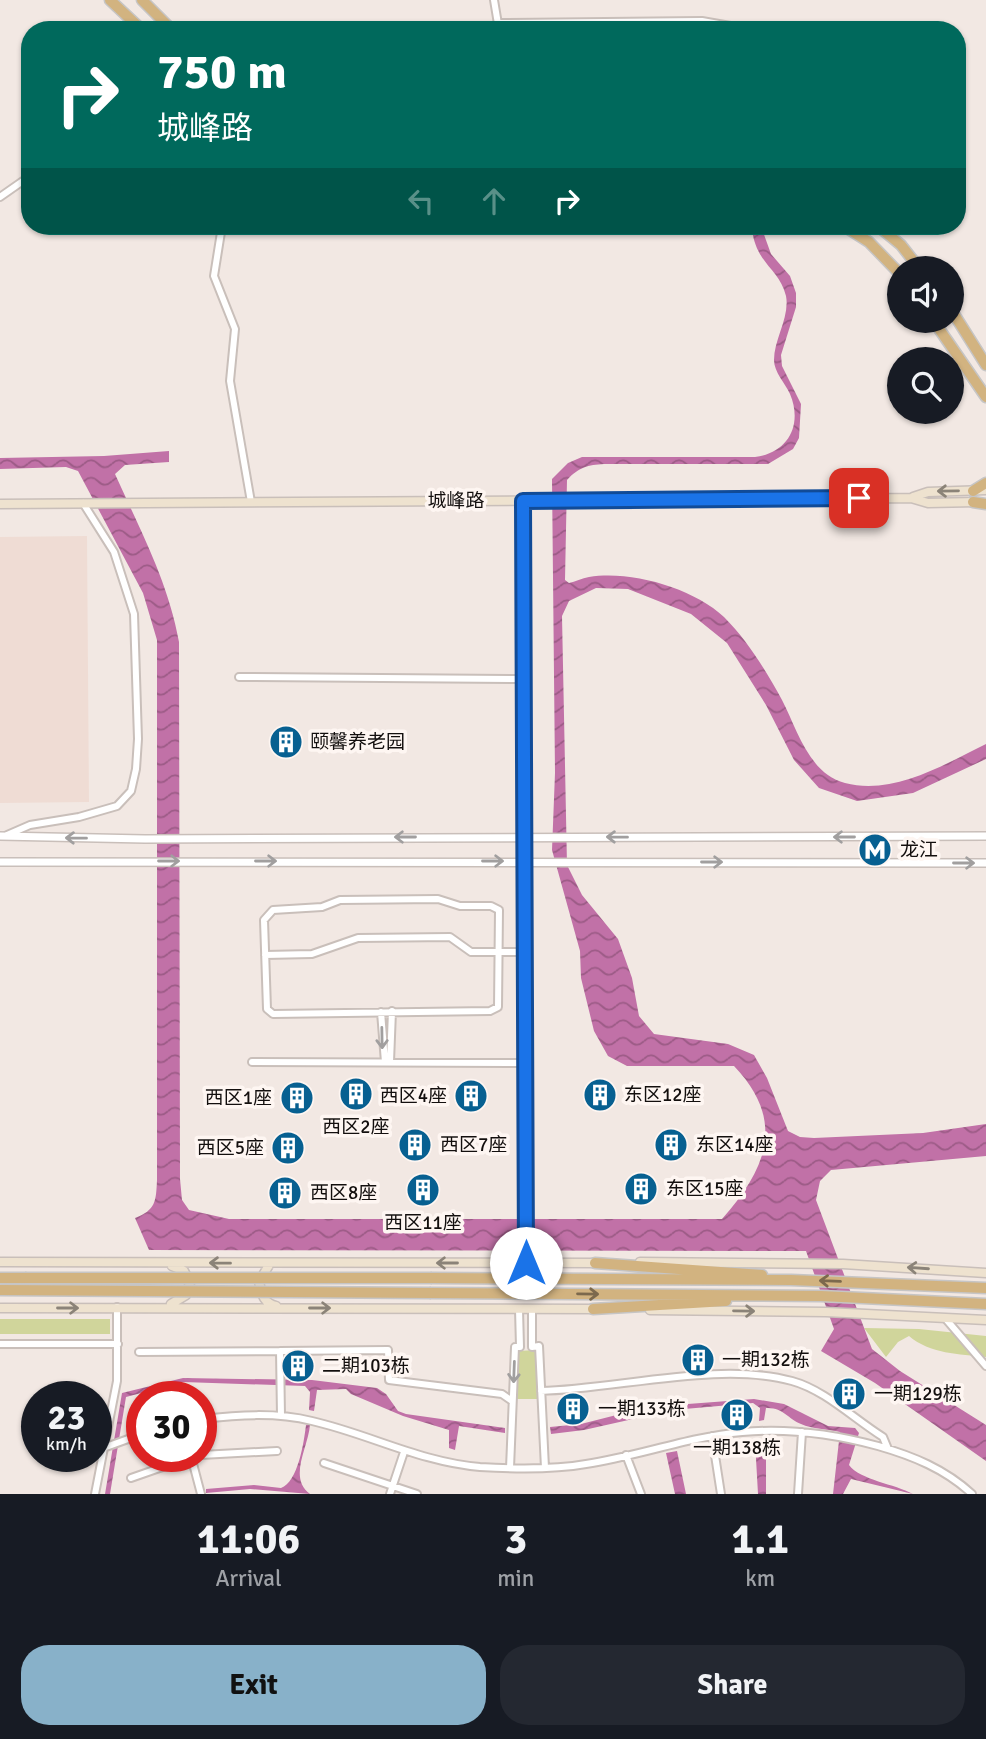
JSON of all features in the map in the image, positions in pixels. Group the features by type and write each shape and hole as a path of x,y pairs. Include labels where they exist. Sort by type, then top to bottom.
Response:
{"highway":[{"path":"110,0 132,21"},
{"path":"142,0 163,21"},
{"path":"858,235 887,261"},
{"path":"889,235 910,256"},
{"path":"964,330 986,365"},
{"path":"942,333 986,397"},
{"path":"986,483 973,496 986,503"},
{"path":"595,1263 745,1272 786,1280"},
{"path":"0,1278 804,1280 986,1288"},
{"path":"0,1290 821,1296 986,1304"},
{"path":"593,1309 821,1296"}],"main road":[{"name":"城峰路","path":"0,504 911,498 928,492 973,496 986,490"},
{"path":"0,1262 270,1265 843,1264 986,1273"},
{"path":"157,1263 184,1271 190,1283 186,1295 177,1303 158,1307"},
{"path":"270,1265 259,1282 262,1297 269,1304 285,1308"},
{"path":"0,1308 593,1309 826,1312 986,1320"}],"street":[{"path":"494,0 498,21"},
{"path":"0,197 21,182"},
{"path":"221,235 214,276 235,330 230,381 251,502"},
{"path":"523,501 526,1263"},
{"path":"3,836 30,825 79,817 117,806 131,791 136,769 134,614 114,552 87,503"},
{"path":"239,677 523,679"},
{"path":"3,836 145,839 986,836"},
{"path":"0,862 986,863"},
{"path":"438,899 460,906 496,907 500,914 500,952 500,1002 494,1009 273,1014 265,1003 264,920 267,914 279,908 322,907 340,900 438,899"},
{"path":"265,955 312,954 358,938 450,937 471,952 526,952"},
{"path":"387,1062 392,1011"},
{"path":"381,1012 387,1062"},
{"path":"252,1062 526,1063"},
{"path":"117,1307 117,1381 112,1445 126,1440"},
{"path":"510,1468 514,1347 520,1347 519,1309"},
{"path":"532,1309 532,1347 539,1346 545,1468"},
{"path":"944,1316 986,1366"},
{"path":"0,1344 118,1343"},
{"path":"139,1352 388,1350 389,1380 502,1394 512,1402"},
{"path":"280,1351 281,1416"},
{"path":"541,1391 711,1376 751,1375 792,1381 821,1394 883,1437 888,1449"},
{"path":"217,1418 281,1416 333,1426 404,1452 459,1464 510,1468 589,1464 712,1436 770,1431 802,1432 839,1436 888,1449 943,1471 972,1494"},
{"path":"798,1494 802,1432"},
{"path":"712,1436 721,1494"},
{"path":"217,1454 277,1451"},
{"path":"390,1494 404,1452"},
{"path":"626,1455 640,1494"},
{"path":"324,1463 417,1494"},
{"path":"95,1494 103,1472"},
{"path":"131,1478 148,1472"},
{"path":"196,1472 201,1494"}],"shaded area":[{"path":"87,536 89,802 0,803 0,537"}],"green space":[{"path":"0,1319 110,1319 110,1334 0,1334"},
{"path":"864,1328 919,1329 986,1336 986,1357 935,1350 909,1336 898,1342 886,1357"},
{"path":"536,1350 537,1399 516,1399 518,1351"}],"water":[{"path":"753,235 764,235 771,254 790,276 796,293 796,307 781,355 782,366 801,404 799,438 793,449 768,464 604,464 580,469 567,480 565,580 569,583 606,576 642,579 679,590 711,607 733,626 749,646 782,700 813,760 833,778 863,786 900,782 936,769 986,744 986,759 913,793 857,801 819,788 794,760 766,705 727,643 691,614 628,589 596,588 569,601 562,616 567,865 582,895 618,939 632,978 639,1016 654,1034 728,1044 754,1055 767,1078 788,1131 800,1137 814,1138 923,1133 986,1124 986,1156 831,1170 820,1181 816,1200 872,1349 900,1371 986,1425 986,1461 875,1383 821,1351 834,1329 806,1251 149,1250 135,1218 147,1212 154,1204 157,1180 157,640 143,593 78,471 66,467 0,469 0,458 104,456 169,451 169,462 125,465 115,474 161,577 179,642 180,1179 182,1200 189,1210 229,1219 722,1219 750,1182 764,1145 765,1126 761,1106 751,1086 734,1066 627,1066 608,1056 594,1031 581,978 580,951 552,850 555,773 552,479 568,463 582,457 755,457 776,450 790,436 795,416 794,405 774,360 786,312 786,296"},
{"path":"183,1378 312,1380 377,1388 386,1394 398,1411 406,1414 505,1428 505,1433 459,1426 455,1450 449,1448 449,1430 403,1416 351,1394 346,1389 317,1390 314,1411 309,1410 310,1392 305,1386 171,1381"},
{"path":"126,1392 126,1397 110,1494 105,1494 109,1472 112,1472 112,1452 122,1393"},
{"path":"754,1399 784,1404 828,1426 855,1428 859,1433 849,1465 869,1478 913,1494 851,1479 843,1494 833,1494 840,1432 805,1426 772,1408 766,1408 764,1420 759,1421 760,1408 753,1403 673,1410 584,1430 551,1434 550,1427 581,1424 648,1407"},
{"path":"306,1425 310,1425 301,1462 300,1480 310,1494 250,1489 206,1493 206,1489 254,1485 281,1488 287,1484 299,1461"},
{"path":"755,1441 766,1441 766,1494 758,1494"},
{"path":"677,1451 686,1494 675,1494 666,1453"}],"place":[{"name":"颐馨养老园","path":"286,742"},
{"name":"龙江","path":"875,850"},
{"name":"西区2座","path":"356,1094"},
{"name":"东区12座","path":"600,1095"},
{"name":"西区4座","path":"471,1096"},
{"name":"西区1座","path":"297,1098"},
{"name":"西区7座","path":"415,1145"},
{"name":"东区14座","path":"671,1145"},
{"name":"西区5座","path":"288,1148"},
{"name":"东区15座","path":"641,1189"},
{"name":"西区11座","path":"423,1190"},
{"name":"西区8座","path":"285,1193"},
{"name":"一期132栋","path":"698,1360"},
{"name":"二期103栋","path":"298,1366"},
{"name":"一期129栋","path":"849,1394"},
{"name":"一期133栋","path":"573,1409"},
{"name":"一期138栋","path":"737,1415"}],"route":[{"path":"526,1263 523,501 859,498"}]}
